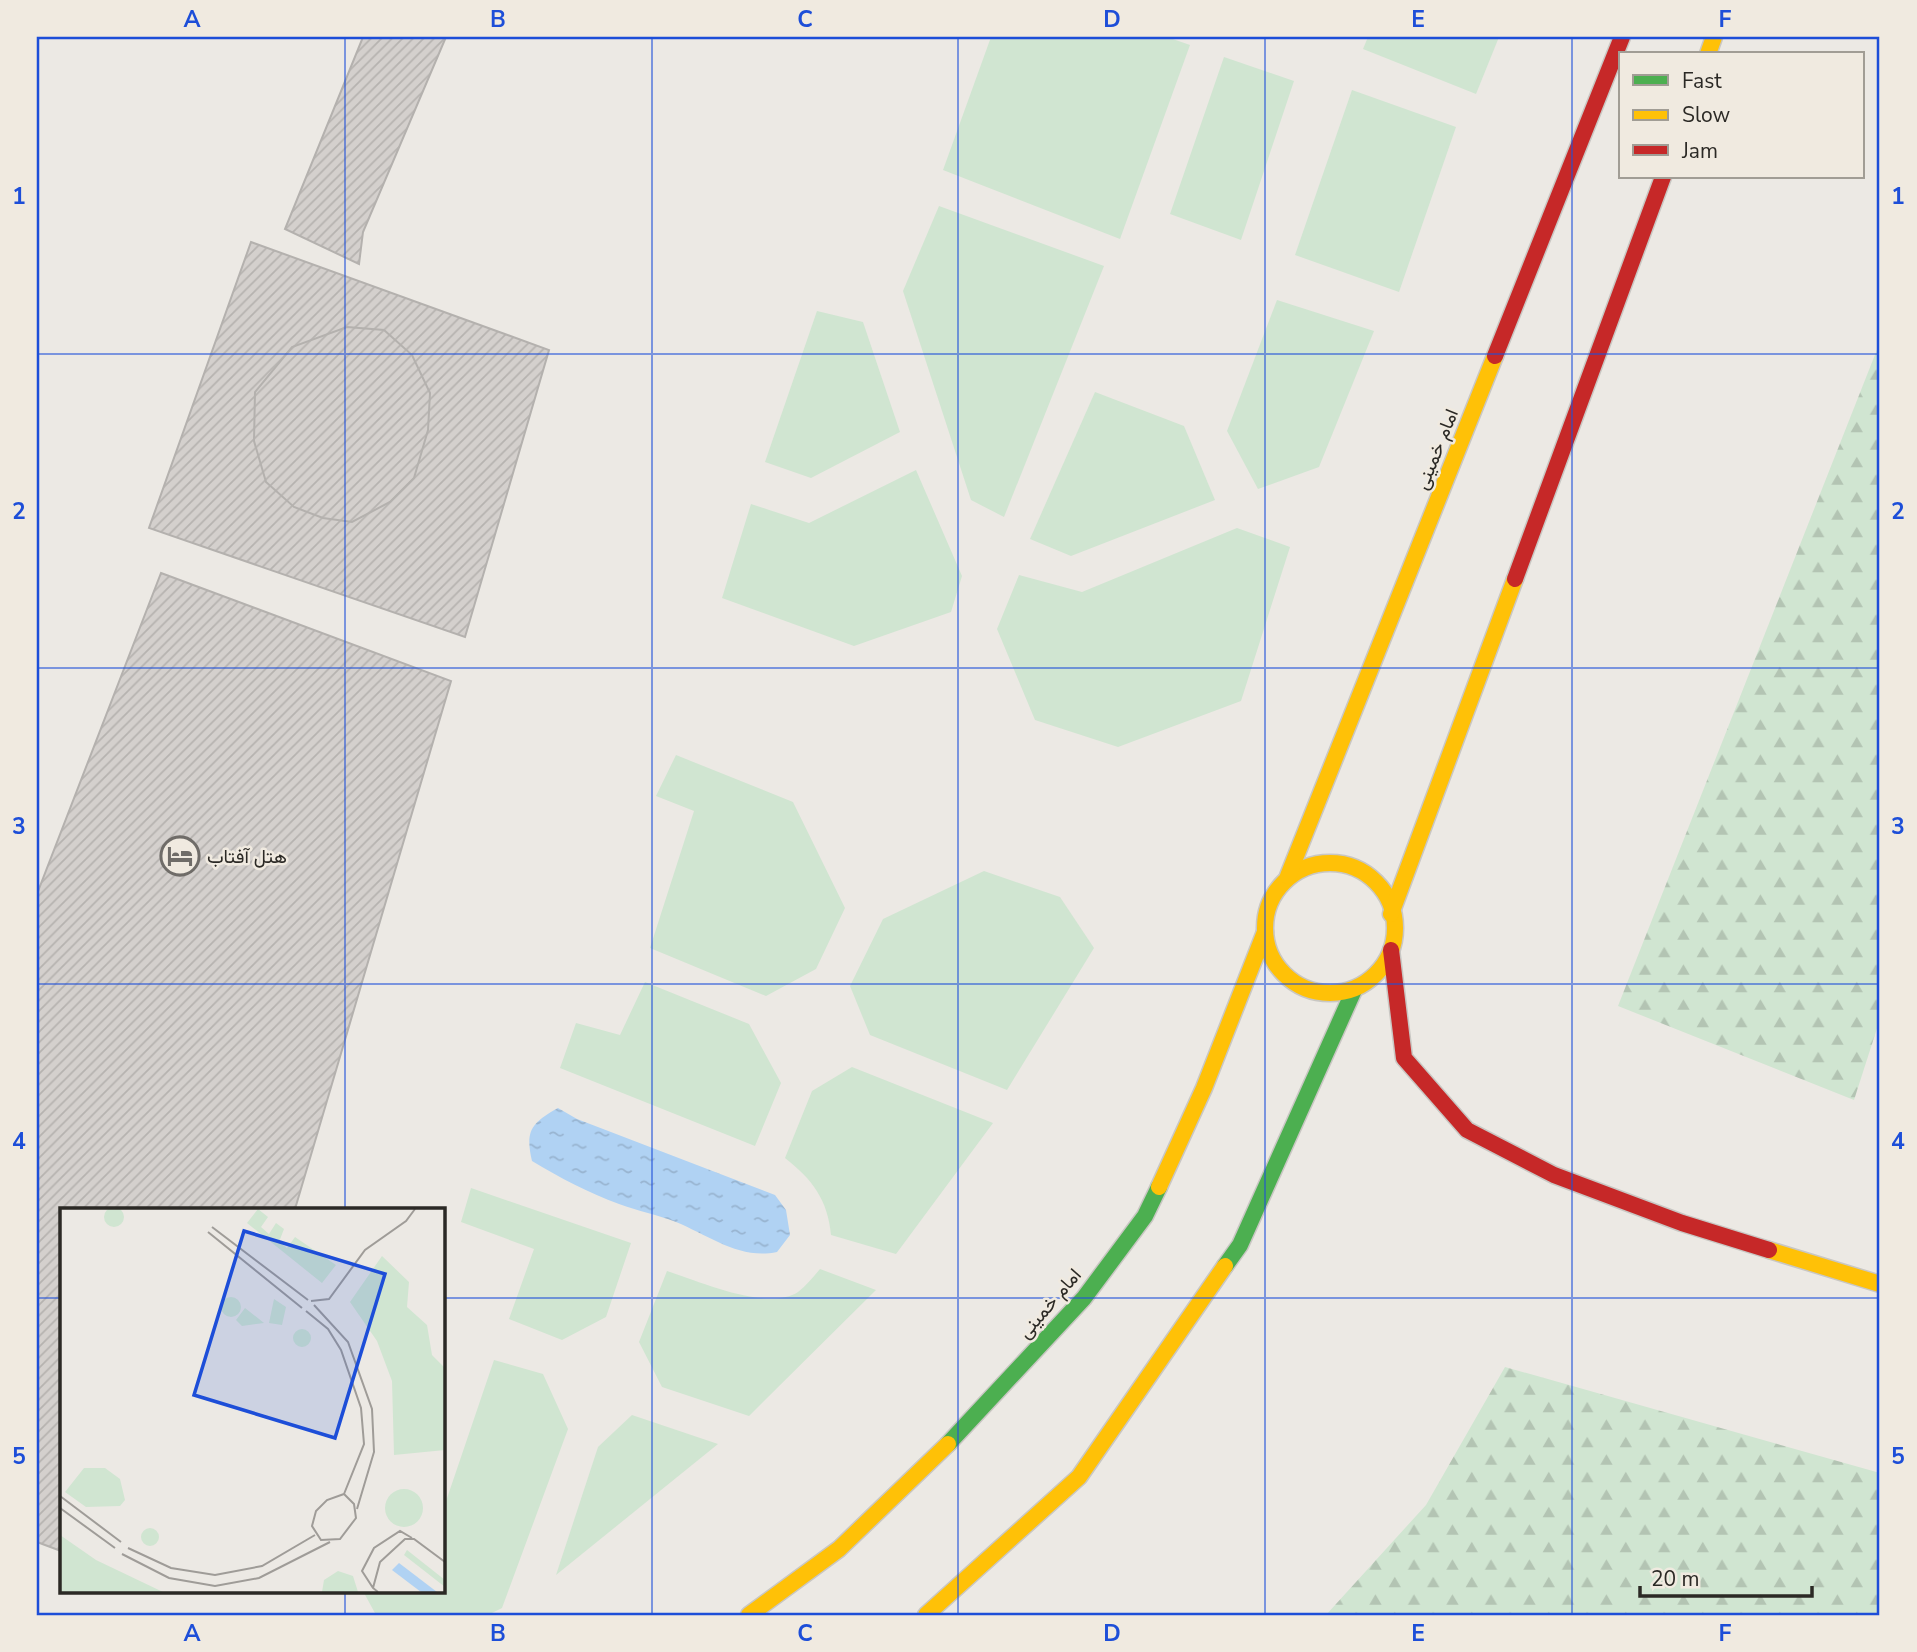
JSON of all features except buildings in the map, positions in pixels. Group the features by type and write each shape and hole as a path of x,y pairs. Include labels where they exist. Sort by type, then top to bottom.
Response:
{"street":[{"name":"امام خمینی","path":"1288,876 1622,37"},
{"path":"1391,914 1663,178"},
{"path":"926,1615 1079,1477 1240,1245 1354,990 1383,966 1391,950 1395,931 1385,893 1370,876 1351,866 1329,863 1307,866 1288,876 1275,892 1267,911 1265,932 1268,951 1294,983 1313,992 1354,990"},
{"name":"امام خمینی","path":"749,1615 839,1549 963,1430 1084,1298 1145,1216 1204,1088 1265,932"},
{"path":"1391,950 1404,1058 1467,1130 1554,1175 1657,1214 1880,1284"}],"green space":[{"path":"991,37 1167,37 1190,45 1120,239 943,170"},
{"path":"1368,37 1499,37 1476,94 1363,49"},
{"path":"1224,57 1294,81 1241,240 1170,214"},
{"path":"1352,90 1456,127 1399,292 1295,255"},
{"path":"939,206 1104,266 1004,517 971,500 903,291"},
{"path":"1277,300 1374,331 1319,467 1258,489 1227,431"},
{"path":"817,311 863,322 900,432 811,478 765,462"},
{"path":"1880,342 1880,1019 1854,1100 1618,1006"},
{"path":"1095,392 1184,426 1215,500 1071,556 1030,539"},
{"path":"916,470 962,576 951,612 854,646 722,598 751,504 809,523"},
{"path":"1237,528 1290,547 1241,701 1118,747 1035,720 997,629 1019,575 1082,592"},
{"path":"676,755 793,802 845,908 816,969 766,996 650,948 694,811 656,796"},
{"path":"984,871 1060,897 1094,948 1007,1090 870,1035 850,986 883,919"},
{"path":"645,982 749,1024 781,1083 755,1146 560,1068 576,1023 620,1035"},
{"path":"852,1067 993,1123 896,1254 831,1235 826,1211 817,1191 785,1158 812,1091"},
{"path":"471,1188 631,1243 606,1317 562,1340 509,1319 534,1249 461,1222"},
{"path":"820,1269 876,1290 749,1416 662,1387 639,1342 667,1271 733,1293 769,1299 798,1292"},
{"path":"494,1360 543,1374 568,1429 502,1608 488,1615 376,1615 364,1592 444,1592 444,1507"},
{"path":"1505,1367 1880,1473 1880,1615 1326,1615 1426,1505"},
{"path":"632,1415 718,1444 556,1575 598,1447"}],"water":[{"path":"558,1108 577,1119 775,1195 786,1210 790,1235 777,1252 763,1254 738,1250 676,1222 608,1200 553,1173 532,1161 529,1142 536,1123"}],"traffic: fast":[{"path":"1225,1266 1240,1245 1354,990"},
{"path":"948,1444 1084,1298 1145,1216 1159,1187"}],"traffic: slow":[{"path":"1709,52 1714,37"},
{"path":"1288,876 1495,356"},
{"path":"1391,914 1515,579"},
{"path":"1330,863 1355,868 1376,882 1390,903 1395,928 1390,953 1376,974 1355,988 1330,993 1305,988 1284,974 1270,953 1265,928 1270,903 1284,882 1305,868 1330,863"},
{"path":"1159,1187 1204,1088 1265,932"},
{"path":"1769,1250 1880,1284"},
{"path":"926,1615 1079,1477 1225,1266"},
{"path":"749,1615 839,1549 948,1444"}],"traffic: jam":[{"path":"1495,356 1622,37"},
{"path":"1515,579 1663,178"},
{"path":"1391,950 1404,1058 1467,1130 1554,1175 1682,1223 1769,1250"}],"place":[{"name":"هتل آفتاب","path":"180,856"}]}
